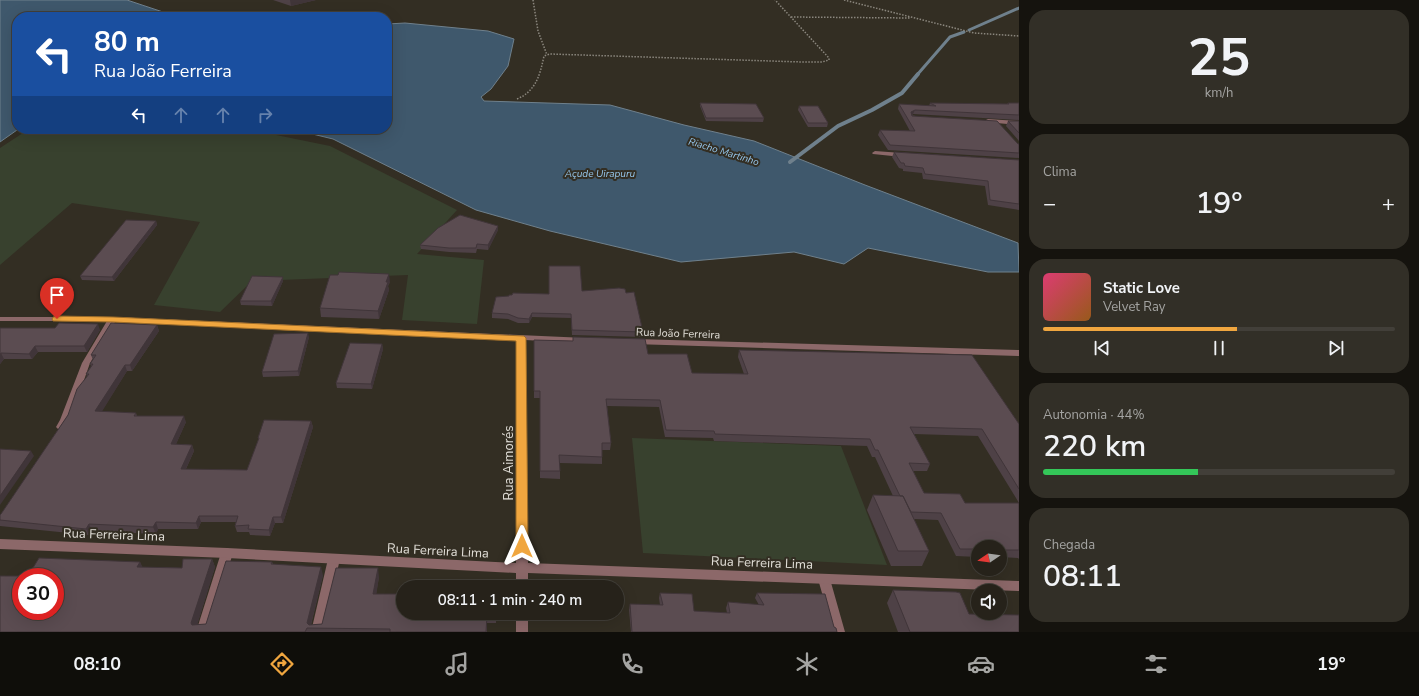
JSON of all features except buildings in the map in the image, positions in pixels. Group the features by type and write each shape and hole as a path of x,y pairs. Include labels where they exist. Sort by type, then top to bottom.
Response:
{"street":[{"path":"982,121 1019,123"},
{"path":"998,122 1002,127"},
{"path":"875,153 912,155"},
{"path":"0,319 113,319 591,341"},
{"path":"57,433 65,420 86,363 113,319"},
{"name":"Rua Aimorés","path":"521,338 522,580"},
{"name":"Rua João Ferreira","path":"630,342 1019,353"},
{"name":"Rua Ferreira Lima","path":"0,544 226,553 522,568 1019,586"},
{"path":"202,632 226,553"},
{"path":"317,632 334,559"},
{"path":"824,579 839,632"},
{"path":"522,620 522,632"}],"path":[{"path":"533,0 538,31 547,55"},
{"path":"517,99 526,96 535,86 539,80 544,56 547,55 678,57 802,62 819,62 829,60 829,58 775,0"},
{"path":"844,0 981,34 1019,36"},
{"path":"791,17 917,18"}],"green space":[{"path":"21,134 271,134 330,146 457,210 417,254 484,260 477,324 402,320 408,275 252,281 220,312 154,305 200,222 72,203 0,265 0,148"},
{"path":"632,438 841,446 887,565 643,553"}],"water":[{"path":"0,0 127,0 163,12 12,12 12,134 0,142"},
{"name":"Açude Uirapuru","path":"405,23 488,31 514,39 508,66 491,89 481,97 484,101 610,105 684,125 754,141 1018,243 1019,272 988,272 868,248 844,264 794,252 681,262 550,231 476,210 333,139 312,134 392,134 392,24"}],"waterway":[{"path":"969,30 1019,8"},
{"path":"917,75 950,37 964,32"},
{"path":"790,162 838,126 872,110 902,93 918,74"}],"route":[{"path":"57,319 113,319 521,338 522,546"}],"water label":[{"name":"Riacho Martinho","path":"724,151"}]}
